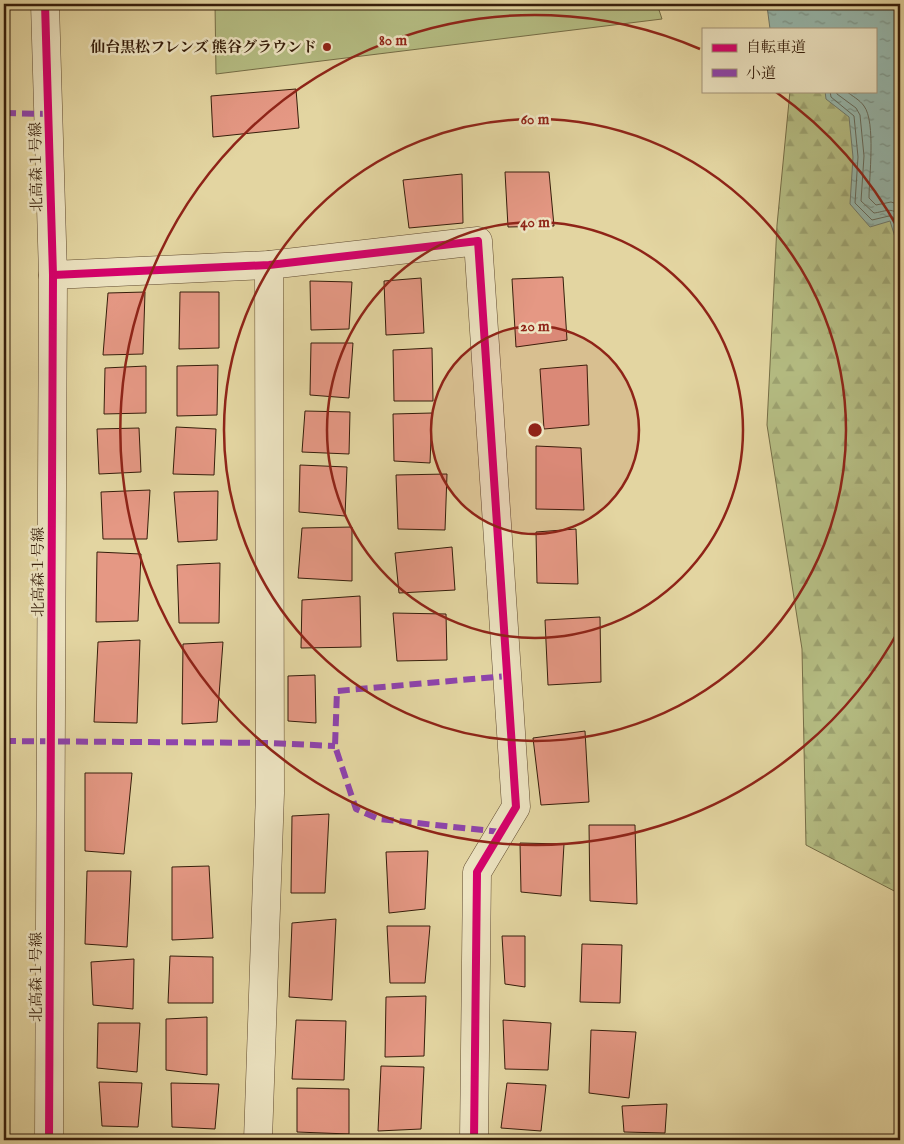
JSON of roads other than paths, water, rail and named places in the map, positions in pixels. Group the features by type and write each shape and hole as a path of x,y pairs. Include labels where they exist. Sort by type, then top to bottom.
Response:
{"street":[{"name":"北高森１号線","path":"46,4 53,275 49,1140"},
{"path":"53,275 269,265 478,241 516,807 477,872 474,1140"},
{"path":"258,1140 270,785 269,265"}],"water":[{"path":"764,4 900,4 900,253 890,221 870,227 850,204 853,157 849,117 826,99 825,92 876,92 876,28 770,28 767,6"}],"place":[{"name":"仙台黒松フレンズ 熊谷グラウンド","path":"327,47"}]}
